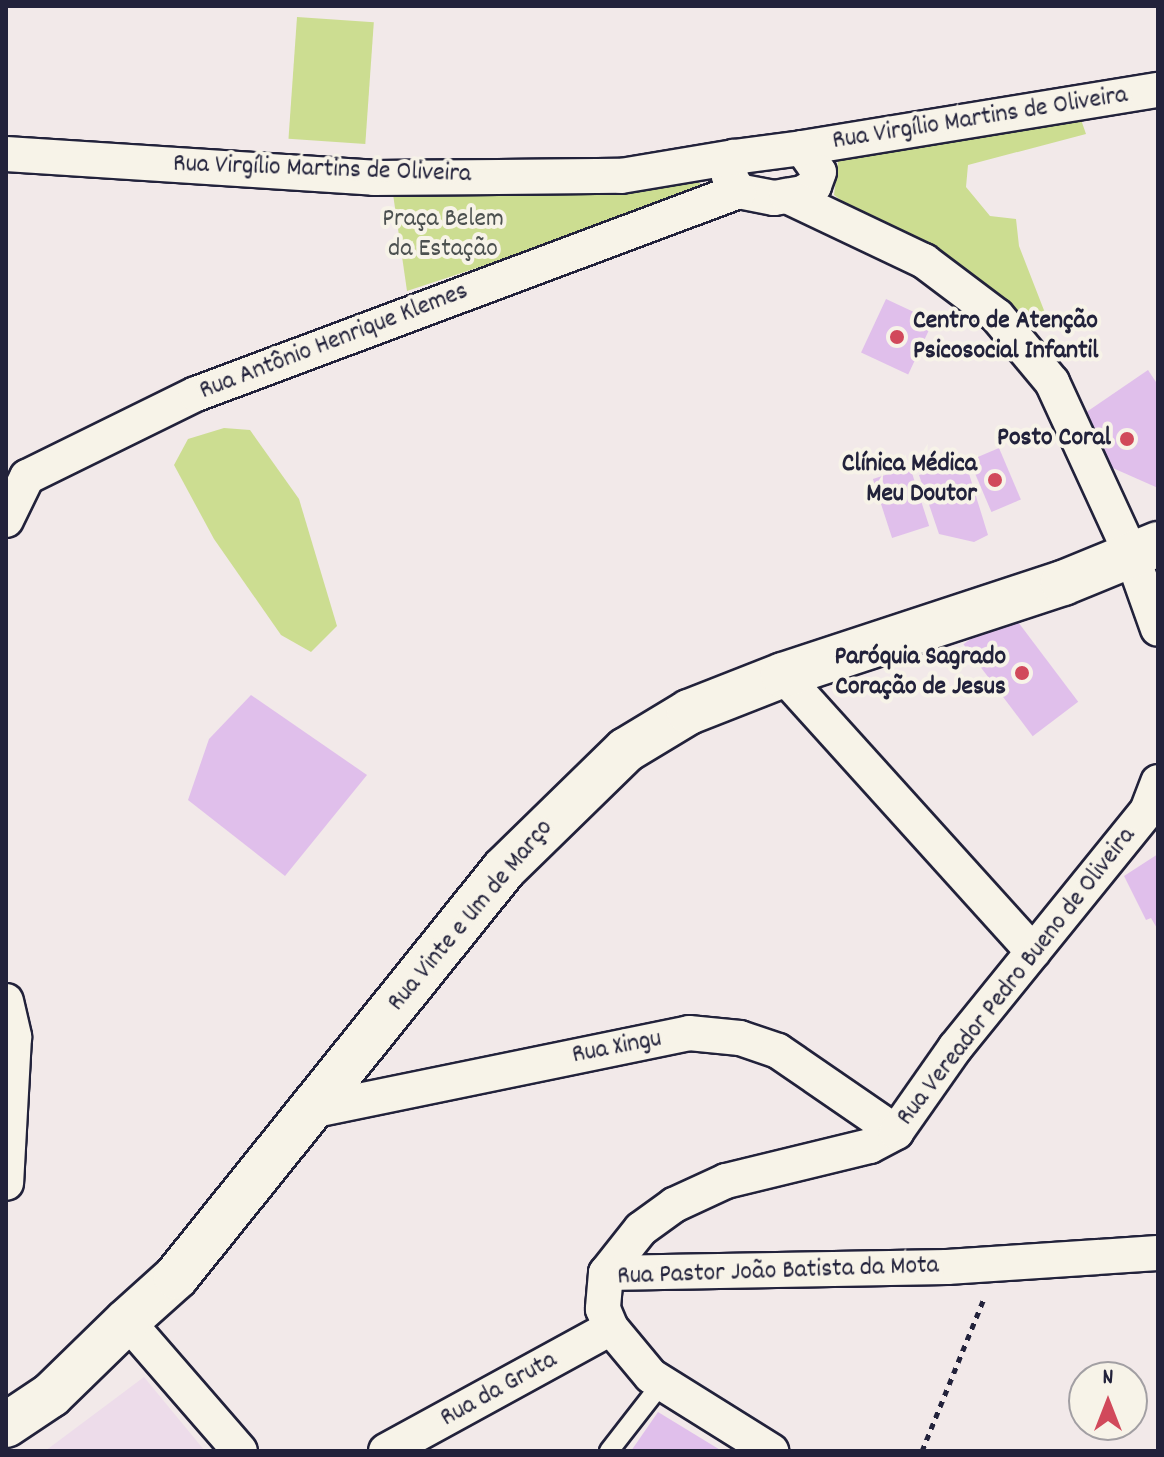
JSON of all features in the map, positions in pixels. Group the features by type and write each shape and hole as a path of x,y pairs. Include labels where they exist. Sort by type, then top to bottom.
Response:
{"main road":[{"name":"Rua Vinte e Um de Março","path":"6,1425 51,1395 176,1277 315,1110 504,869 576,793 626,750 689,712 783,675 1145,550"}],"street":[{"name":"Rua Virgílio Martins de Oliveira","path":"6,154 374,178 621,176 1158,90"},
{"path":"787,196 814,186 819,172 802,148"},
{"path":"734,157 729,176 739,191 787,196 924,261 997,316 1052,382 1145,550 1158,629"},
{"name":"Rua Antônio Henrique Klemes","path":"6,520 27,477 196,394 739,191"},
{"path":"783,675 1033,952"},
{"name":"Rua Vereador Pedro Bueno de Oliveira","path":"606,1273 641,1229 674,1205 726,1181 870,1146 896,1132 955,1048 1147,811 1158,782"},
{"path":"6,1001 14,1037 6,1183"},
{"name":"Rua Xingu","path":"315,1110 689,1033 740,1038 778,1051 896,1132"},
{"name":"Rua Pastor João Batista da Mota","path":"771,1451 662,1383 611,1328 603,1309 606,1273 947,1267 1158,1253"},
{"path":"127,1321 240,1451"},
{"name":"Rua da Gruta","path":"386,1451 611,1328"}],"lane":[{"path":"609,1451 662,1383"}],"path":[{"path":"922,1451 999,1262"}],"shaded area":[{"path":"144,1377 205,1451 45,1451"}],"green space":[{"path":"297,17 374,22 365,144 288,139"},
{"path":"1078,111 1086,134 968,165 966,187 990,216 1016,219 1019,246 1047,318 1027,340 834,195 839,153"},
{"name":"Praça Belem da Estação","path":"684,181 700,183 701,194 407,291 393,194"},
{"path":"224,428 250,430 299,499 337,626 311,652 281,635 214,539 174,465 188,439"}],"building":[{"name":"Centro de Atenção Psicosocial Infantil","path":"886,299 933,321 908,374 861,352"},
{"name":"Posto Coral","path":"1148,370 1158,385 1158,488 1106,465 1085,413"},
{"name":"Clínica Médica Meu Doutor","path":"999,448 1021,500 991,512 970,461"},
{"path":"966,464 988,535 974,542 939,534 919,475"},
{"path":"910,467 929,526 892,538 873,479"},
{"name":"Paróquia Sagrado Coração de Jesus","path":"1009,610 1078,702 1033,736 963,644"},
{"path":"251,695 367,775 285,876 188,800 209,739"},
{"path":"1158,854 1158,930 1151,918 1146,920 1124,876"},
{"path":"658,1412 722,1451 631,1451"}],"place":[{"name":"Centro de Atenção Psicosocial Infantil","path":"897,337"},
{"name":"Posto Coral","path":"1127,439"},
{"name":"Clínica Médica Meu Doutor","path":"995,480"},
{"name":"Paróquia Sagrado Coração de Jesus","path":"1022,673"}]}
